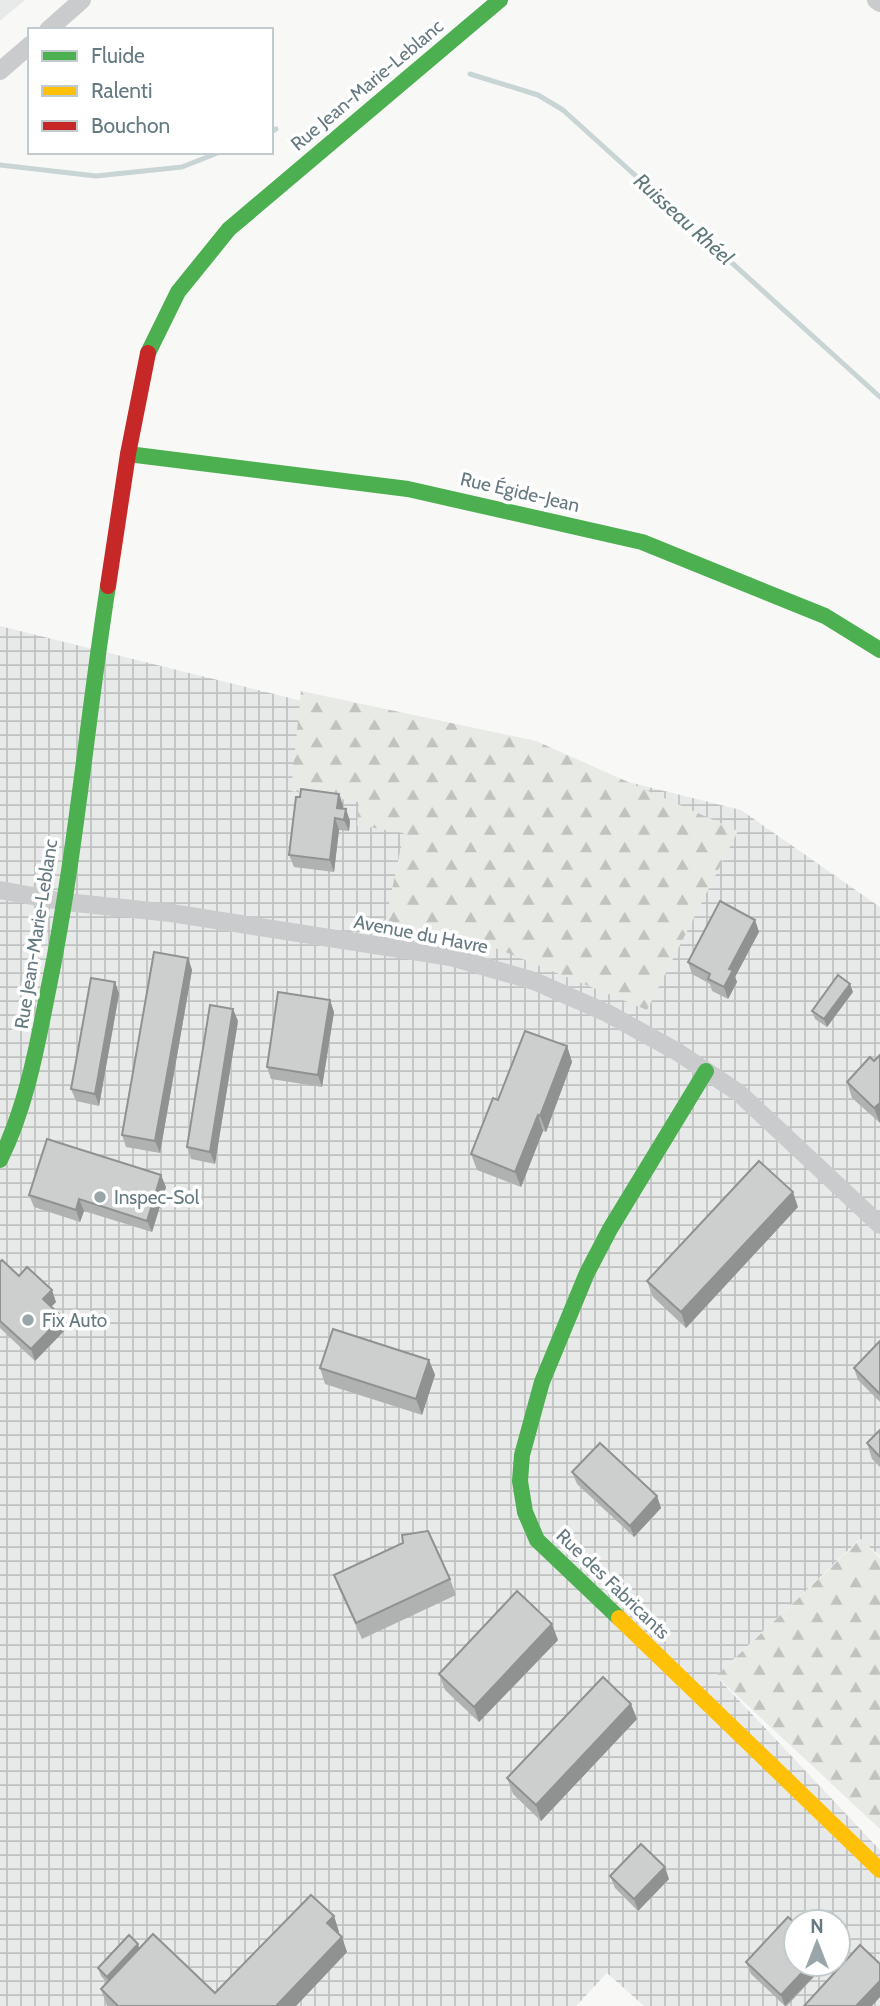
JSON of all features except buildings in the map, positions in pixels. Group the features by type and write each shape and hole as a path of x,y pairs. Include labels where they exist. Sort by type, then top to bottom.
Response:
{"street":[{"path":"50,28 82,0"},
{"name":"Rue Jean-Marie-Leblanc","path":"0,1160 11,1138 31,1078 66,902 89,709 145,358 178,292 229,229 500,0"},
{"path":"0,71 28,47"},
{"name":"Rue Égide-Jean","path":"128,454 408,489 642,542 825,616 880,650"},
{"name":"Avenue du Havre","path":"0,890 66,902 171,913 451,957 534,981 595,1008 676,1051 739,1093 880,1225"},
{"name":"Rue des Fabricants","path":"706,1071 598,1251 542,1382 522,1455 520,1481 525,1512 537,1540 880,1870"}],"shaded area":[{"path":"0,0 25,0 0,21"},
{"path":"0,626 741,810 880,907 880,1556 860,1539 716,1676 880,1850 880,2006 644,2006 607,1973 576,2006 0,2006"}],"green space":[{"path":"301,691 536,741 738,831 647,1010 498,949 385,923 404,833 357,825 359,802 291,791"},
{"path":"861,1539 880,1558 880,1829 716,1676"}],"waterway":[{"name":"Ruisseau Rhéel","path":"470,74 538,95 563,110 880,397"},
{"name":"Ruisseau Rhéel","path":"0,165 96,176 182,167 215,154"}],"traffic: fast":[{"path":"148,353 178,292 229,229 500,0"},
{"path":"128,454 408,489 642,542 825,616 880,650"},
{"path":"0,1160 30,1075 58,936 108,586"},
{"path":"619,1618 537,1540 525,1512 520,1481 522,1455 542,1382 587,1273 610,1229 706,1071"}],"traffic: slow":[{"path":"619,1618 880,1870"}],"traffic: jam":[{"path":"108,586 128,454 148,353"}],"place":[{"name":"Inspec-Sol","path":"100,1197"},
{"name":"Fix Auto","path":"28,1320"}]}
